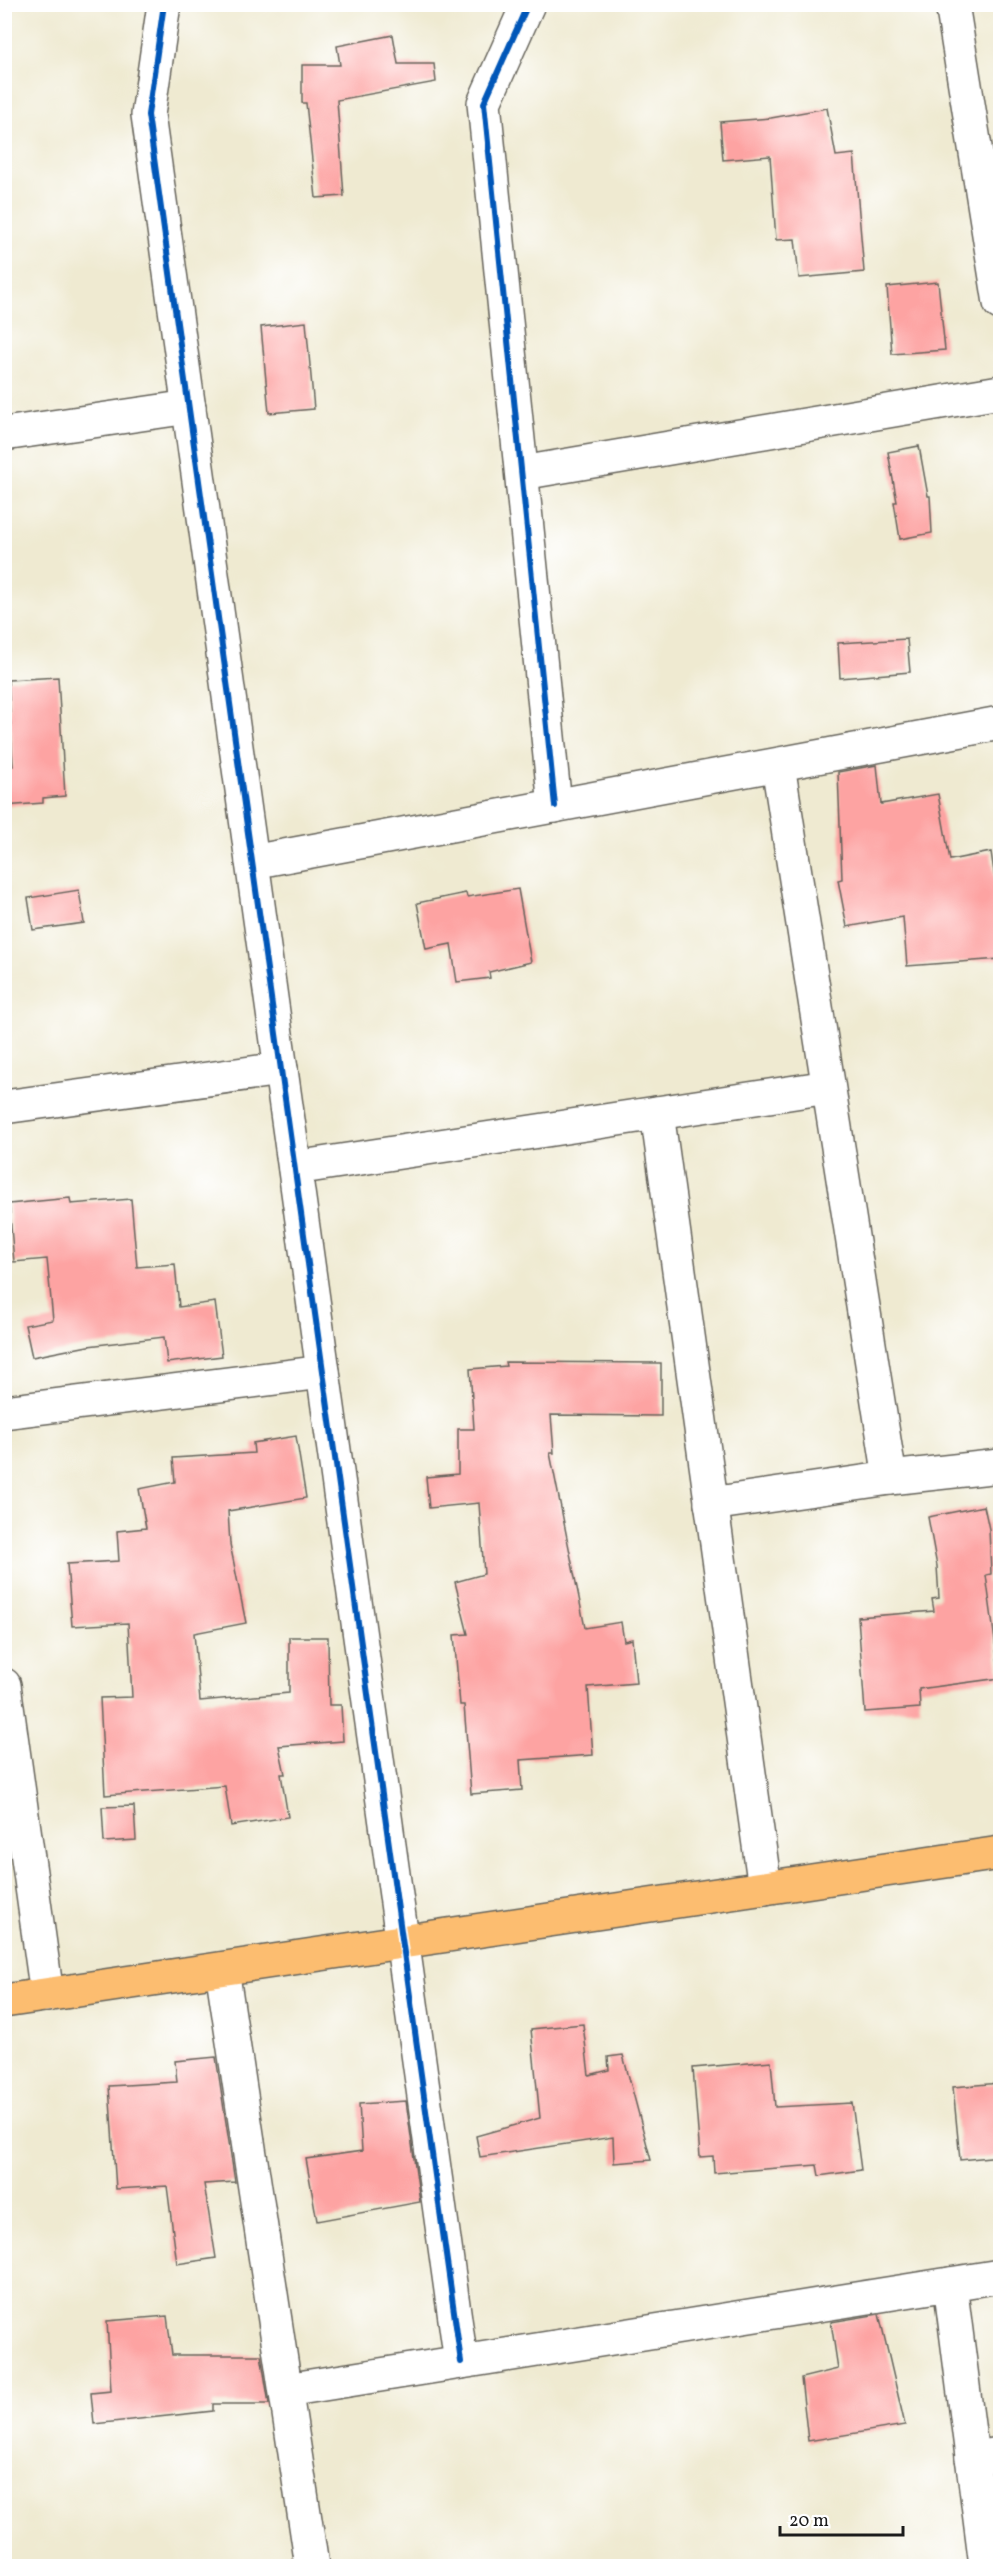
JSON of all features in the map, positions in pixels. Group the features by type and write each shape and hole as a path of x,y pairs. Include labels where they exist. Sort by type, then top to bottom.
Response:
{"main road":[{"path":"4,2001 1000,1853"}],"street":[{"path":"164,4 148,115 461,2362"},
{"path":"528,4 484,103 555,806"},
{"path":"952,4 1000,303"},
{"path":"522,473 1000,392"},
{"path":"4,434 189,407"},
{"path":"252,862 1000,723"},
{"path":"778,765 890,1478"},
{"path":"4,1107 281,1069"},
{"path":"295,1168 828,1087"},
{"path":"657,1113 765,1888"},
{"path":"4,1412 323,1372"},
{"path":"711,1504 890,1478 1000,1466"},
{"path":"4,1685 47,1995"},
{"path":"222,1969 312,2566"},
{"path":"286,2390 1000,2276"},
{"path":"950,2284 986,2456 986,2566"}],"building":[{"path":"393,35 398,64 434,64 436,82 337,100 344,196 316,198 306,103 302,103 302,65 340,65 337,46"},
{"path":"827,108 836,156 854,154 864,272 799,278 795,239 776,240 770,156 723,160 720,122 771,118"},
{"path":"938,282 945,350 892,354 887,287"},
{"path":"306,322 314,409 269,413 261,327"},
{"path":"919,446 928,496 930,496 932,533 900,539 894,502 897,502 888,452"},
{"path":"907,639 910,672 840,678 838,643"},
{"path":"58,677 65,796 43,798 43,803 4,806 4,766 13,766 8,680"},
{"path":"877,765 881,804 938,794 950,860 991,852 1000,912 1000,959 907,966 903,917 847,927 838,880 842,879 838,772"},
{"path":"518,889 531,962 489,972 490,978 457,982 451,944 426,949 417,903 466,893 467,897"},
{"path":"79,890 84,923 33,930 28,898"},
{"path":"70,1198 71,1204 131,1199 137,1267 175,1264 179,1307 215,1302 222,1356 167,1363 164,1337 88,1346 32,1357 25,1325 53,1320 47,1259 14,1262 9,1204"},
{"path":"505,1362 661,1363 661,1416 551,1415 554,1453 550,1453 585,1628 621,1622 624,1641 632,1639 636,1683 588,1687 593,1755 520,1760 522,1790 471,1794 464,1705 460,1705 454,1635 468,1634 455,1582 484,1574 479,1503 429,1508 426,1477 458,1474 458,1429 474,1429 470,1369 506,1366"},
{"path":"296,1436 306,1498 228,1511 230,1544 246,1623 194,1633 200,1701 289,1693 289,1637 328,1637 329,1705 341,1705 343,1741 279,1746 285,1774 281,1774 288,1817 231,1826 225,1786 105,1795 100,1698 132,1697 128,1623 72,1626 67,1564 119,1561 117,1531 146,1528 139,1489 175,1482 173,1458 254,1453 253,1443"},
{"path":"984,1506 989,1529 991,1574 986,1575 1000,1678 919,1689 920,1708 865,1712 858,1617 934,1611 932,1599 939,1598 937,1566 928,1517"},
{"path":"134,1806 136,1840 104,1842 102,1807"},
{"path":"583,2024 589,2075 609,2070 608,2057 623,2055 651,2160 614,2163 613,2137 480,2157 476,2136 540,2118 531,2029"},
{"path":"216,2057 235,2182 204,2184 216,2258 177,2264 167,2186 116,2189 109,2086 177,2082 175,2061"},
{"path":"771,2061 775,2107 852,2103 861,2170 819,2176 817,2165 714,2173 713,2156 700,2157 693,2068"},
{"path":"1000,2083 1000,2156 960,2160 953,2087"},
{"path":"406,2101 420,2202 317,2221 306,2159 362,2151 359,2104"},
{"path":"879,2314 905,2425 808,2441 801,2378 838,2369 831,2322"},
{"path":"167,2316 172,2355 261,2355 269,2404 213,2404 213,2411 94,2424 91,2393 111,2391 107,2321"}],"cycle path":[{"path":"164,4 148,115 461,2362"},
{"path":"528,4 484,103 555,806"}]}
